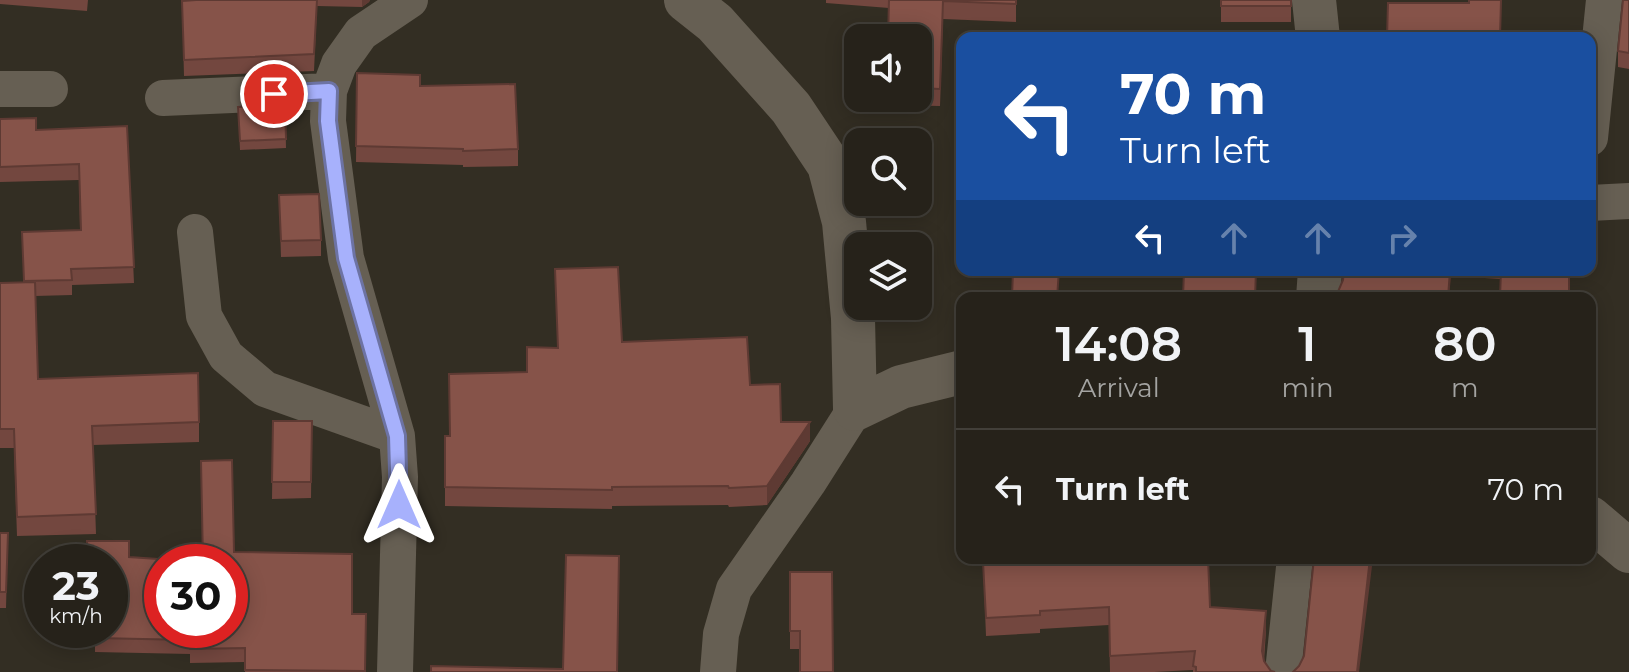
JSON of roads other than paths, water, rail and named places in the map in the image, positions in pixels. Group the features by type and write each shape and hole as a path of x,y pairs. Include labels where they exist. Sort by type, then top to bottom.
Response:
{"street":[{"path":"395,672 400,477 397,436 346,258 328,121 329,91 339,64 361,33 410,0"},
{"path":"686,0 715,23 791,108 829,165 844,222 853,318 855,409"},
{"path":"1314,0 1317,32"},
{"path":"1596,79 1604,0"},
{"path":"0,89 50,89"},
{"path":"163,98 329,91"},
{"path":"1596,203 1629,201"},
{"path":"195,232 204,316 226,356 265,389 397,436"},
{"path":"718,672 721,634 734,589 855,409 901,387 956,373"},
{"path":"1596,523 1629,551"},
{"path":"1283,672 1294,564"}]}
